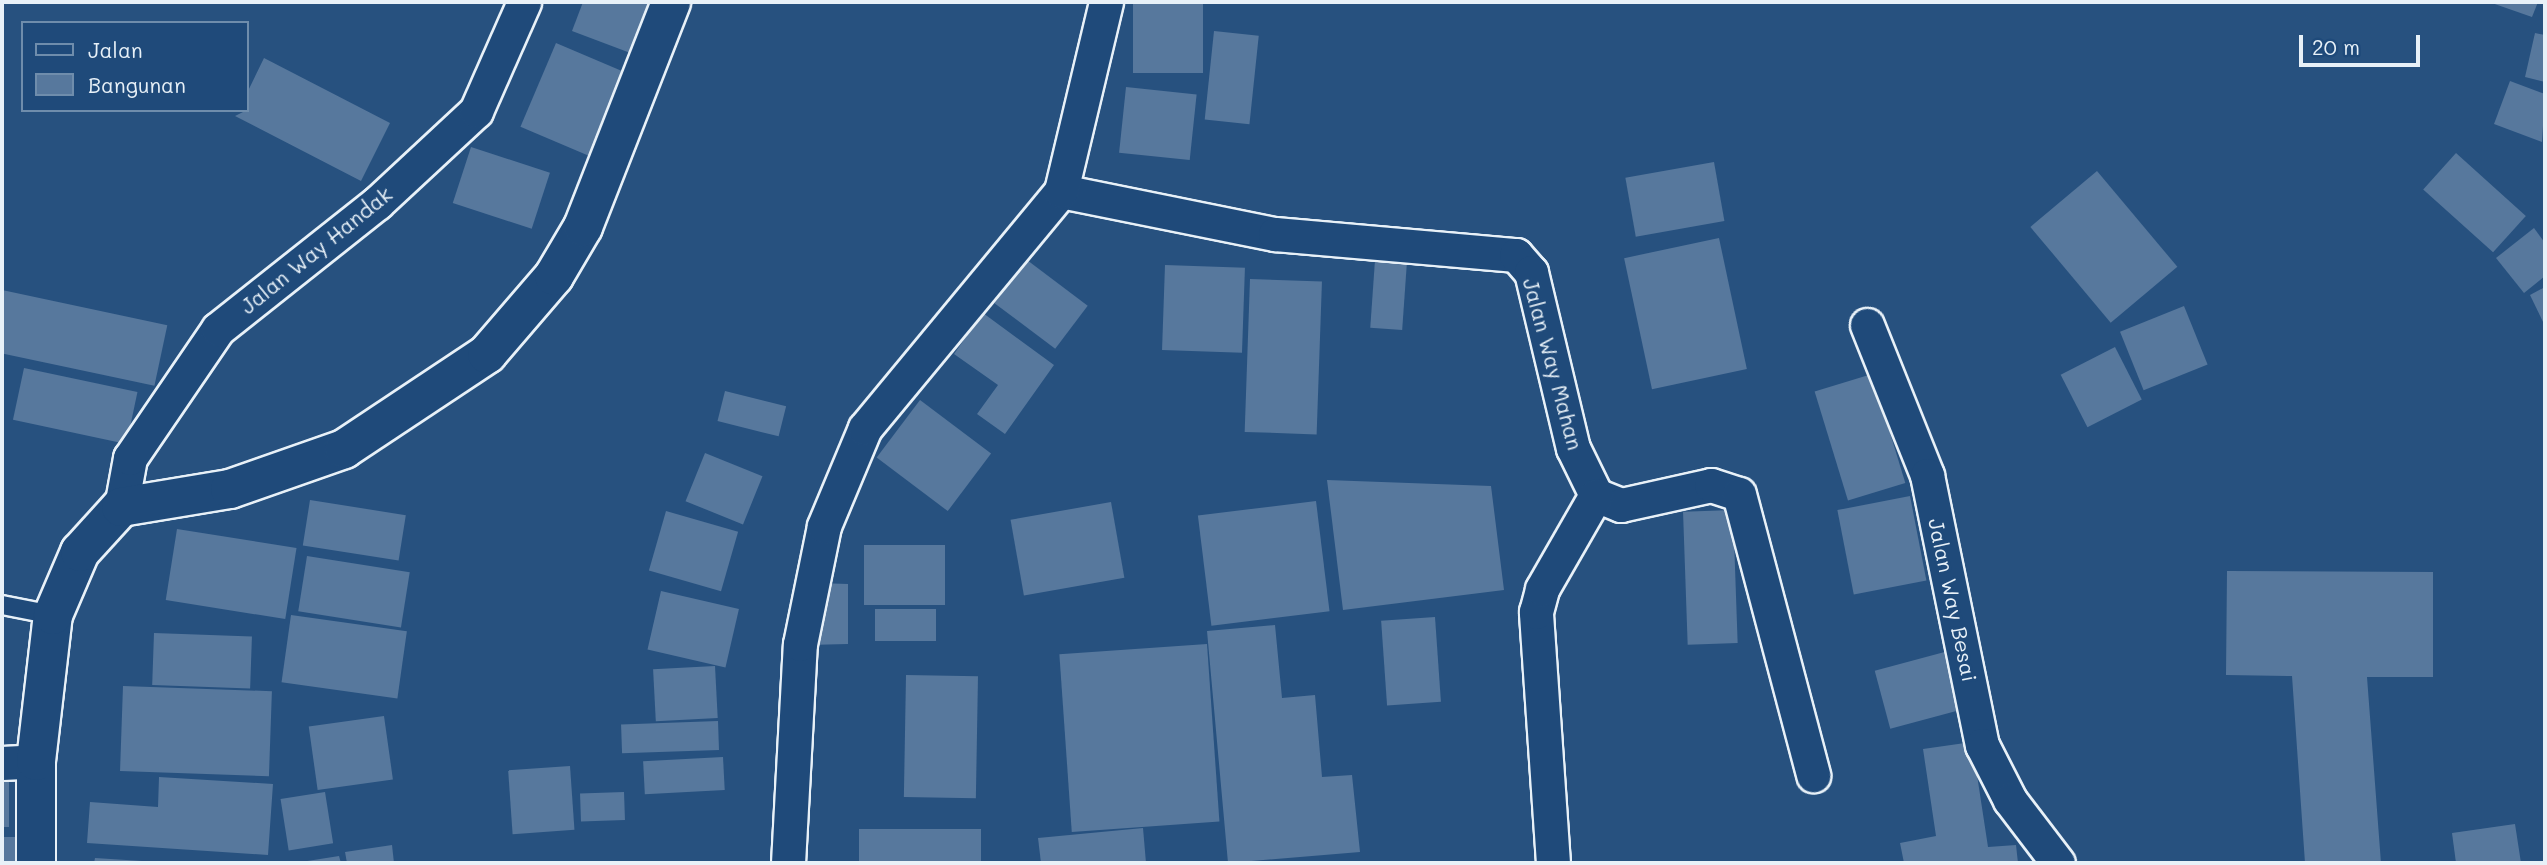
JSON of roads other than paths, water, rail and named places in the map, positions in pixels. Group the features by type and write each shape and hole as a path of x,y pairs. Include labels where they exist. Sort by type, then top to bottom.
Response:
{"street":[{"name":"Jalan Way Handak","path":"121,507 130,458 218,329 377,203 475,111 524,2"},
{"path":"36,863 19,762 53,615 80,552 121,507 230,489 344,449 487,354 554,276 583,227 671,2"},
{"path":"788,863 800,644 824,526 865,428 1061,191 1105,2"},
{"name":"Jalan Way Mahan","path":"1061,191 1275,234 1516,255 1531,272 1573,448 1596,495"},
{"name":"Jalan Way Besai","path":"1867,325 1927,475 1982,745 2010,800 2058,863"},
{"path":"1553,863 1536,611 1542,589 1596,495 1621,505 1711,485 1739,494 1813,775"}],"lane":[{"path":"2,605 53,615"}]}
